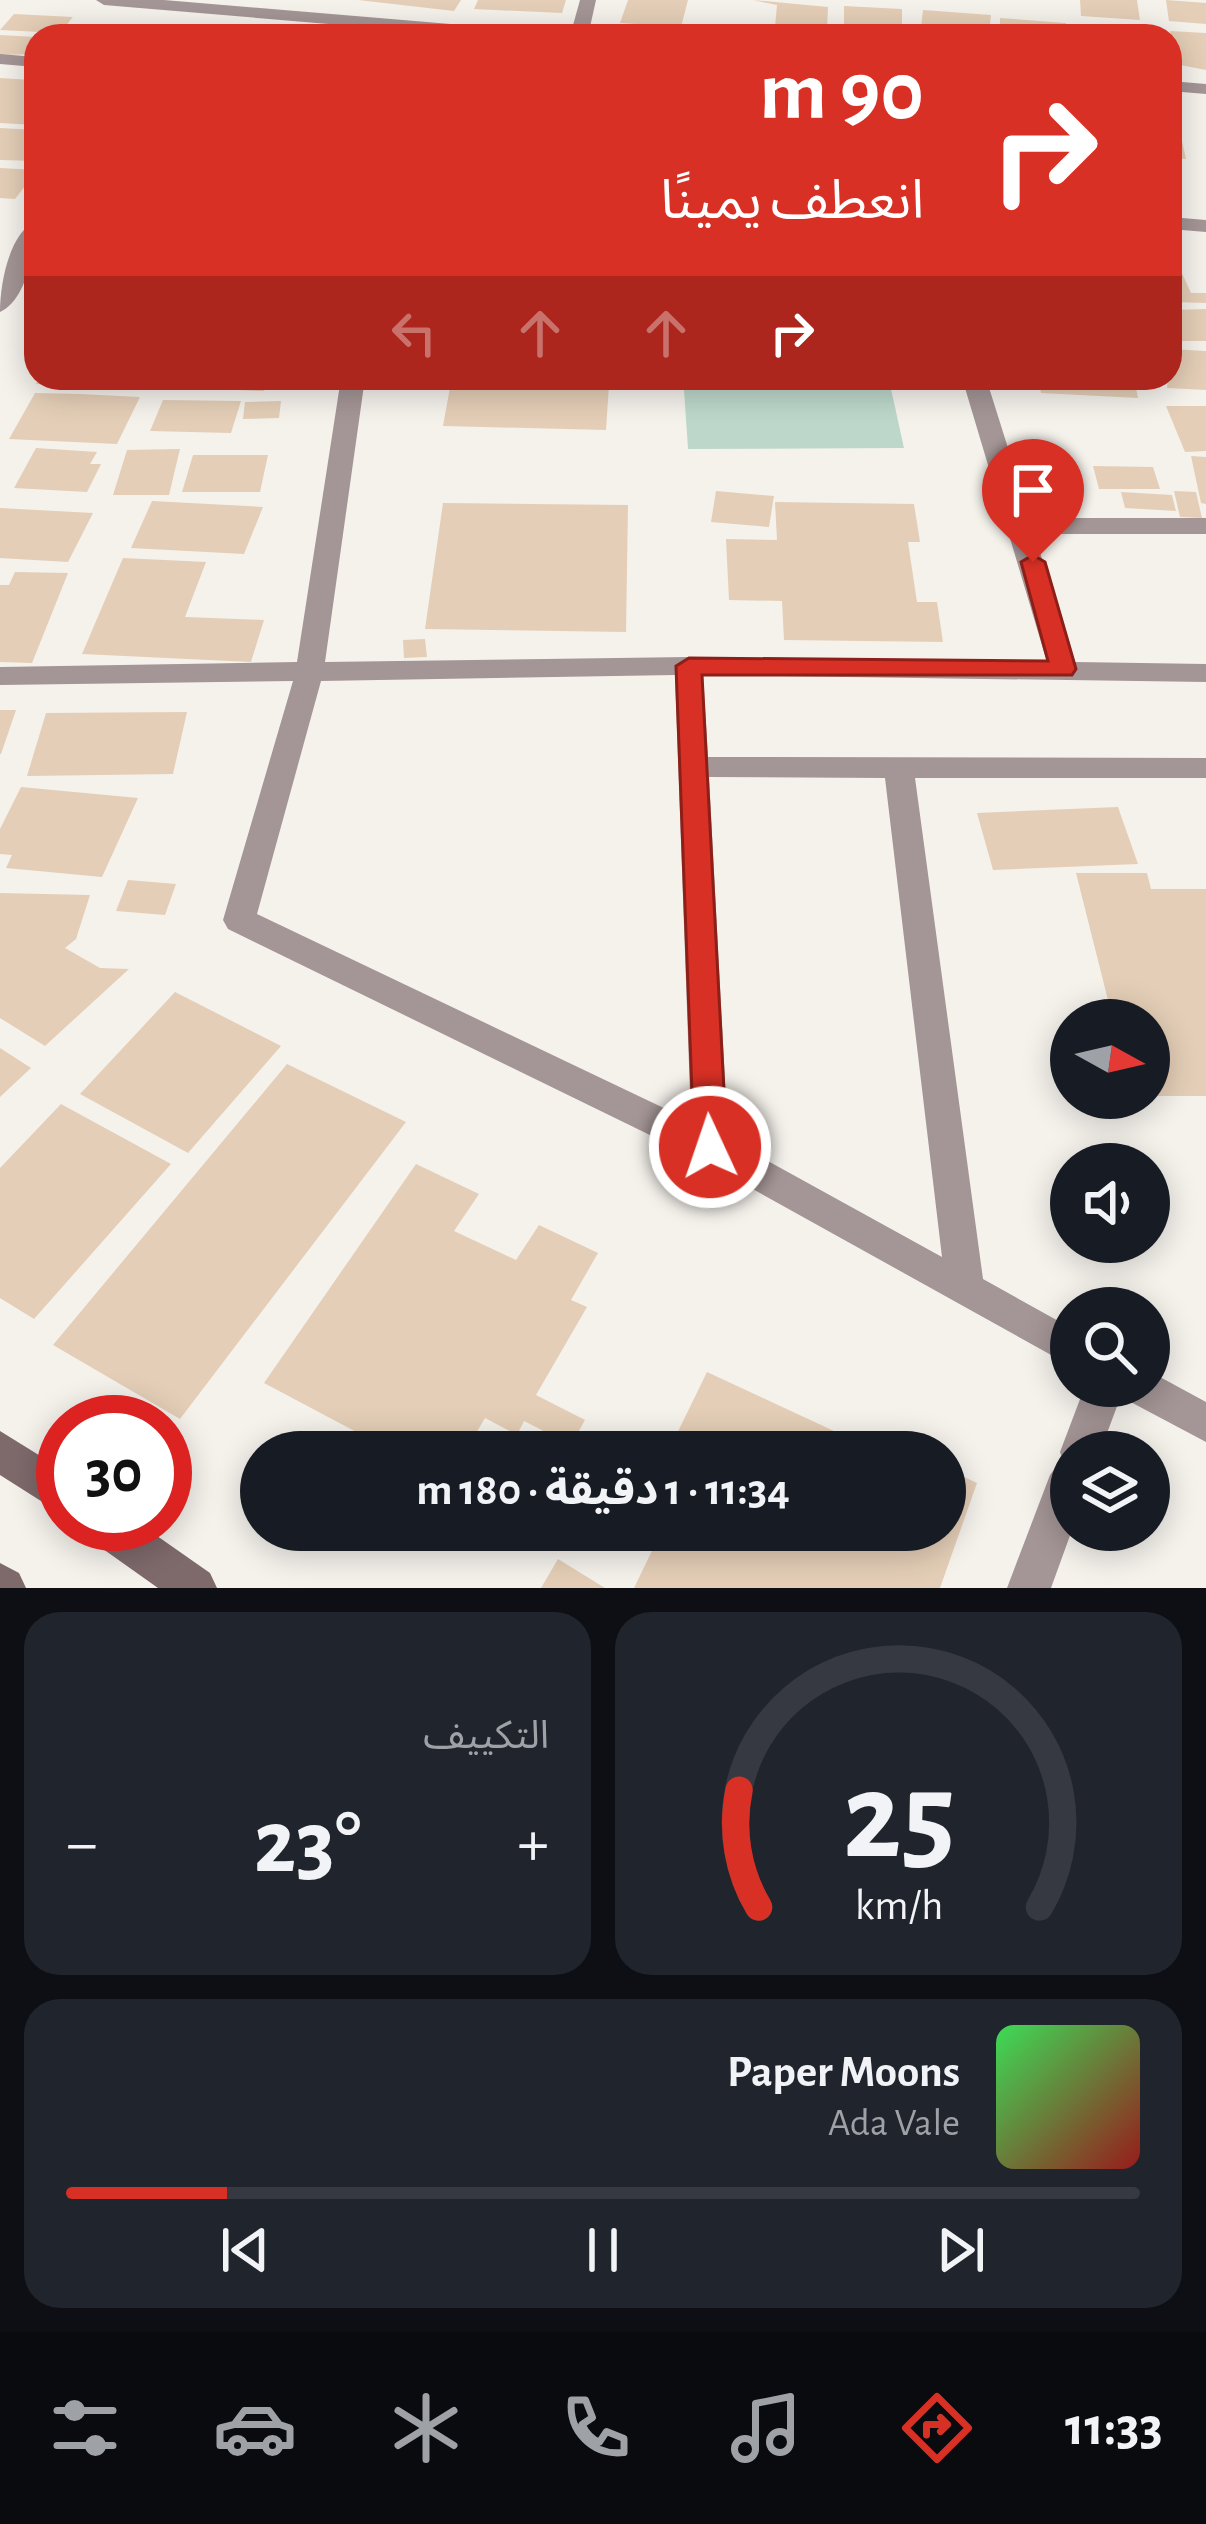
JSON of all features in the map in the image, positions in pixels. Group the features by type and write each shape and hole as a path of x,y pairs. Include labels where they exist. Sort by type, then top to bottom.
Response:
{"street":[{"path":"104,0 315,9 380,24"},
{"path":"0,305 24,253"},
{"path":"351,390 309,673 239,920 710,1147 1050,1336"},
{"path":"978,390 1063,669"},
{"path":"1023,526 1206,526"},
{"path":"689,666 710,1147"},
{"path":"0,676 689,666 1206,673"},
{"path":"694,766 1206,768"},
{"path":"899,767 964,1288"},
{"path":"1170,1403 1206,1423"},
{"path":"0,1451 36,1476"},
{"path":"1028,1588 1050,1530"},
{"path":"142,1551 195,1588"}],"green space":[{"path":"684,390 891,390 904,448 688,449"}],"building":[{"path":"358,0 461,0 454,11"},
{"path":"478,0 566,0 562,13 474,9"},
{"path":"628,0 688,0 682,24 620,23"},
{"path":"753,0 828,7 827,24 775,24 777,5"},
{"path":"1080,0 1137,0 1140,20 1081,16"},
{"path":"1166,0 1206,3 1206,24 1169,21"},
{"path":"844,6 902,9 902,24 844,24"},
{"path":"923,10 991,15 990,24 921,24"},
{"path":"14,14 73,17 67,24 24,24 24,31 0,30"},
{"path":"1000,18 1066,23 1066,24 1000,24"},
{"path":"1182,32 1206,33 1206,70 1182,65"},
{"path":"0,35 24,36 24,54 0,55"},
{"path":"0,78 24,80 24,124 0,123"},
{"path":"0,128 24,129 24,161 0,160"},
{"path":"0,168 24,169 24,187 15,199 0,198"},
{"path":"1182,273 1191,293 1206,293 1206,303 1182,302"},
{"path":"1206,309 1206,341 1182,341 1182,310"},
{"path":"1182,350 1206,351 1206,390 1182,389"},
{"path":"450,390 609,390 606,430 443,426"},
{"path":"1136,390 1138,398 1041,393"},
{"path":"35,393 140,397 117,444 9,439"},
{"path":"163,400 241,401 231,433 150,431"},
{"path":"281,401 279,418 243,419 245,402"},
{"path":"1166,406 1206,406 1206,451 1185,452"},
{"path":"36,448 97,452 90,464 101,464 87,492 14,488"},
{"path":"180,449 169,495 113,495 127,450"},
{"path":"193,455 268,455 260,492 182,492"},
{"path":"1191,456 1206,457 1206,504 1201,503"},
{"path":"1093,466 1153,467 1160,489 1099,489"},
{"path":"716,491 774,496 769,527 711,522"},
{"path":"1174,491 1196,492 1202,518 1180,517"},
{"path":"1121,492 1172,495 1176,511 1125,508"},
{"path":"152,501 263,507 244,554 131,548"},
{"path":"775,502 914,504 920,542 908,542 917,602 937,602 943,642 784,640 782,601 729,600 726,539 777,540"},
{"path":"443,503 628,505 626,632 425,629"},
{"path":"0,508 93,513 68,562 0,558"},
{"path":"123,558 206,562 185,617 264,620 251,662 82,654"},
{"path":"15,572 68,573 32,663 0,662 0,585 9,585"},
{"path":"425,639 427,657 404,658 403,640"},
{"path":"0,710 16,710 1,754 0,754"},
{"path":"187,712 173,774 27,776 46,713"},
{"path":"21,787 138,798 102,877 6,868 12,855 0,854 0,829"},
{"path":"1118,807 1138,864 993,870 977,813"},
{"path":"1076,873 1147,873 1151,889 1206,889 1206,1096 1170,1096 1170,999 1108,999"},
{"path":"128,880 176,884 165,915 116,911"},
{"path":"0,893 90,895 76,939 65,948 100,968 129,969 45,1046 0,1018"},
{"path":"175,992 281,1046 188,1153 80,1094"},
{"path":"0,1048 31,1068 0,1097"},
{"path":"287,1064 406,1122 192,1403 192,1395 139,1395 53,1345"},
{"path":"61,1104 171,1164 34,1319 0,1298 0,1168"},
{"path":"416,1164 479,1194 454,1231 516,1260 539,1225 598,1253 571,1300 587,1307 536,1395 585,1420 579,1431 544,1431 524,1421 519,1431 509,1431 485,1418 477,1431 354,1431 264,1383"},
{"path":"707,1372 834,1431 678,1431"},
{"path":"966,1478 977,1483 966,1514"},
{"path":"652,1551 953,1551 940,1588 634,1588"},
{"path":"558,1559 605,1588 541,1588"}],"route":[{"path":"710,1147 689,666 1063,669 1033,562"}]}
